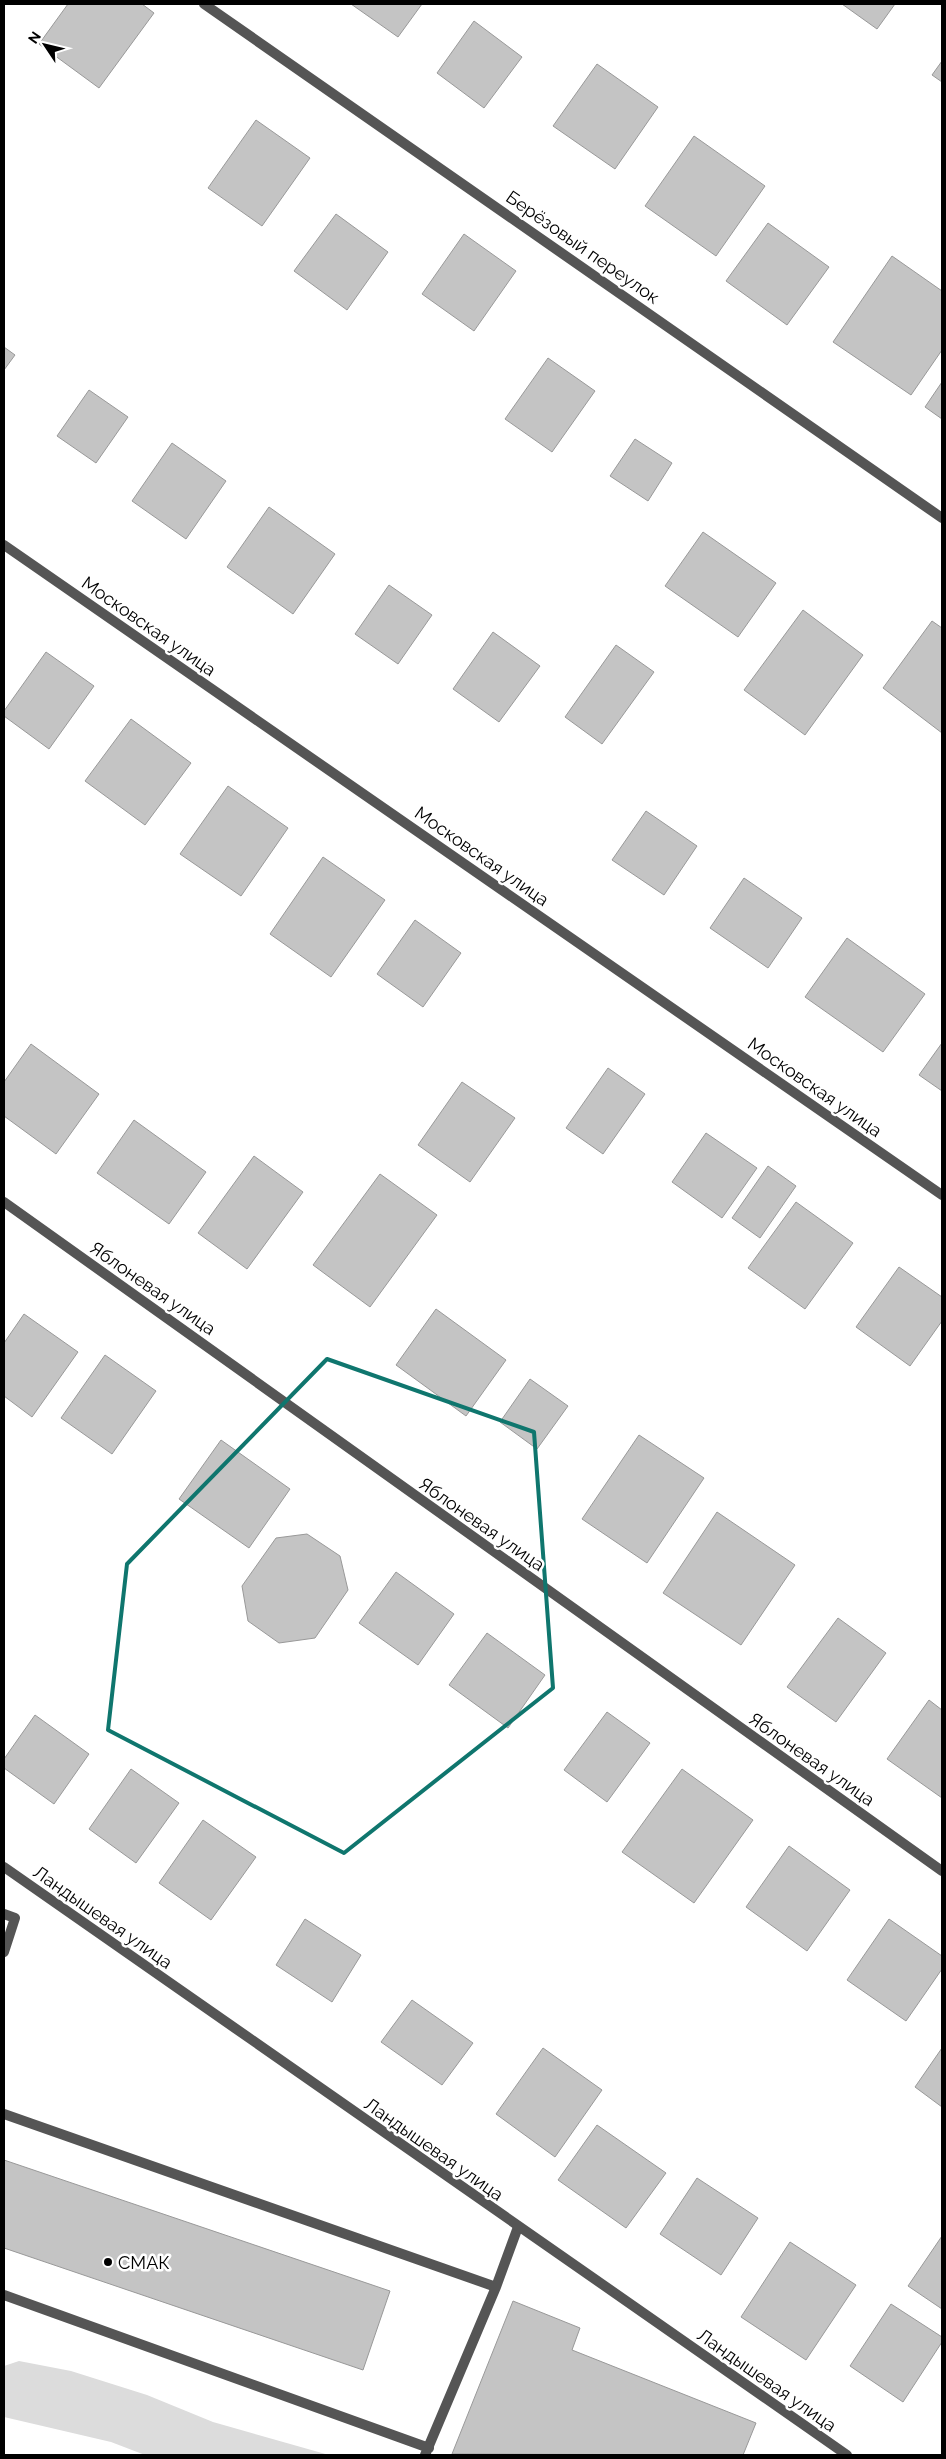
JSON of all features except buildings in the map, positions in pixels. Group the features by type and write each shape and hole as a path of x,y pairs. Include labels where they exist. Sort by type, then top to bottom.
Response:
{"street":[{"name":"Берёзовый переулок","path":"204,4 942,518"},
{"name":"Московская улица","path":"4,545 942,1195"},
{"name":"Яблоневая улица","path":"4,1202 942,1871"},
{"name":"Ландышевая улица","path":"4,1867 518,2227 848,2455"},
{"path":"4,1914 15,1918 4,1952"},
{"path":"4,2114 496,2287"},
{"path":"4,2295 427,2452 496,2287 518,2227"}],"highlighted area":[{"path":"327,1359 534,1432 553,1688 344,1853 108,1730 127,1564"}],"shaded area":[{"path":"19,2361 71,2371 147,2395 213,2422 329,2455 145,2455 111,2442 4,2417 4,2366"}],"place":[{"name":"СМАК","path":"108,2262"}]}
